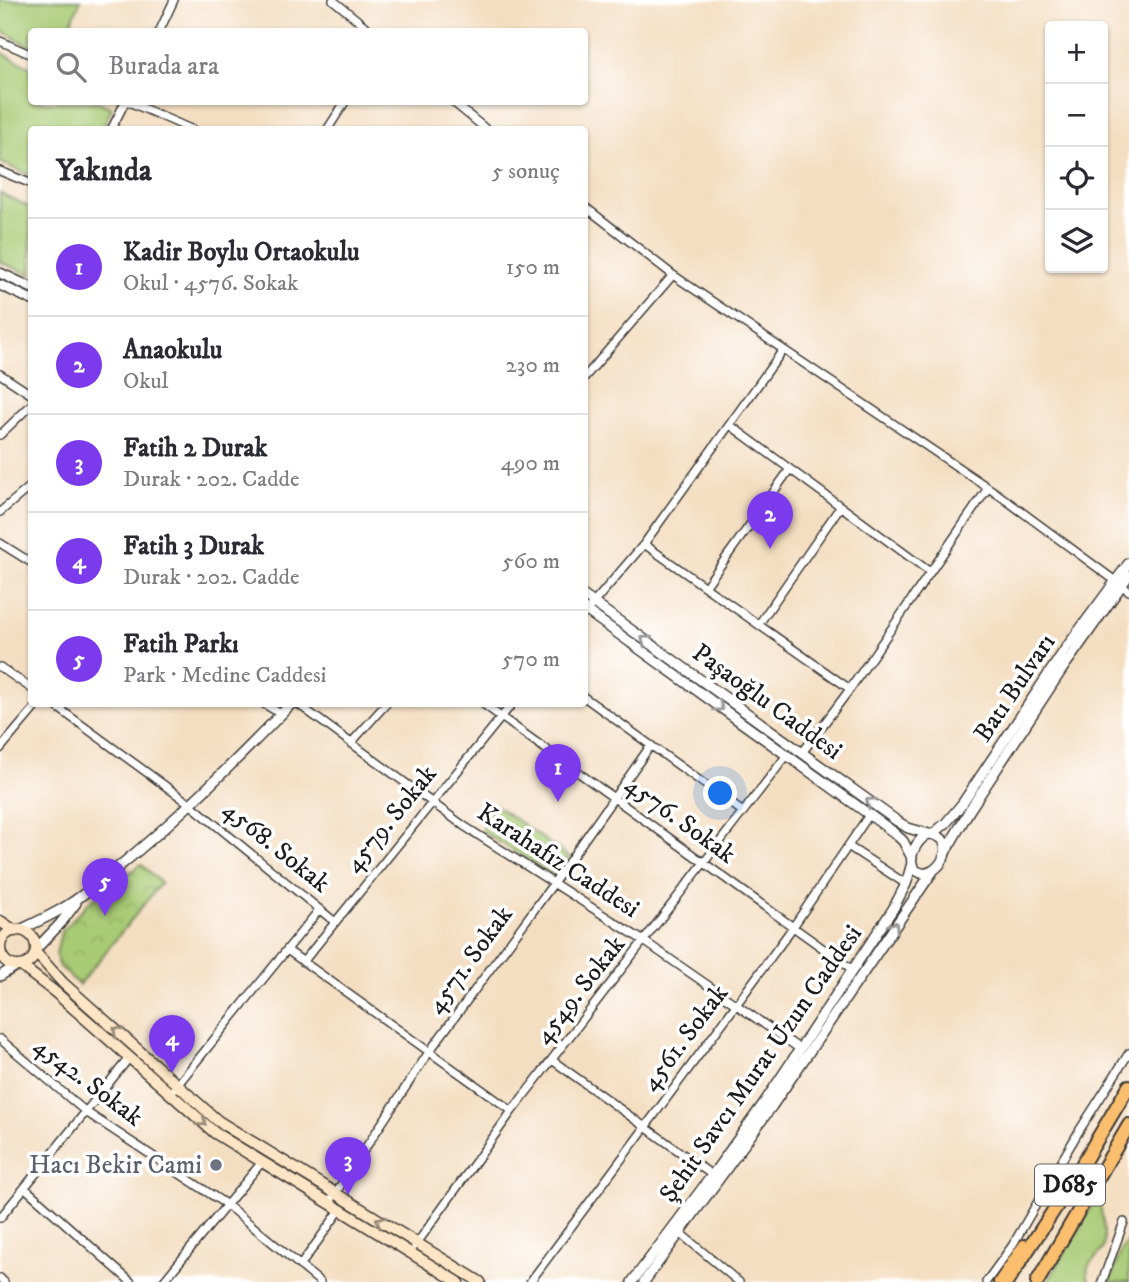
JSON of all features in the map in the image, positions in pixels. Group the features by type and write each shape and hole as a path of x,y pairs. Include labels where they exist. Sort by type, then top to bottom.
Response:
{"highway":[{"name":"D685","path":"1007,1282 1067,1190 1129,1086"},
{"name":"D685","path":"1037,1282 1129,1125"}],"main road":[{"path":"0,921 32,937 36,951 63,983 218,1121 480,1282"},
{"path":"18,931 6,935 0,950 8,962 47,986 211,1130 455,1281"},
{"path":"18,966 32,960 36,951"},
{"path":"999,1282 1095,1142"}],"street":[{"path":"161,28 174,0"},
{"path":"333,0 367,28"},
{"path":"0,41 28,53"},
{"path":"113,126 125,105"},
{"path":"134,105 184,126"},
{"path":"330,126 343,105"},
{"path":"457,105 482,126"},
{"path":"0,170 28,182"},
{"path":"588,209 673,275 988,488 1122,586"},
{"path":"0,273 28,286"},
{"path":"588,373 673,275"},
{"path":"0,285 28,298"},
{"path":"588,608 644,544 783,350"},
{"path":"0,374 28,392"},
{"path":"0,435 28,408"},
{"path":"730,425 930,572"},
{"path":"705,587 790,469"},
{"path":"0,512 28,488"},
{"path":"802,753 850,689 988,488"},
{"path":"759,624 841,506"},
{"path":"0,543 28,560"},
{"path":"644,544 850,689"},
{"name":"Batı Bulvarı","path":"931,834 946,823 962,804 1066,648 1122,586 1129,563"},
{"name":"Batı Bulvarı","path":"946,851 1004,756 1129,575"},
{"name":"Paşaoğlu Caddesi","path":"588,598 902,825 931,834"},
{"name":"Paşaoğlu Caddesi","path":"588,613 903,841 912,861"},
{"path":"0,667 28,686"},
{"path":"588,700 743,812"},
{"path":"0,749 35,707"},
{"name":"4568. Sokak","path":"57,707 190,803 335,922"},
{"path":"269,707 281,714"},
{"path":"18,931 80,898 146,844 288,707"},
{"name":"Karahafız Caddesi","path":"302,707 464,826 644,941 800,1049"},
{"path":"351,743 383,707"},
{"name":"4576. Sokak","path":"487,707 853,970"},
{"name":"4579. Sokak","path":"303,962 509,707"},
{"name":"4571. Sokak","path":"329,1203 429,1052 651,745"},
{"name":"4549. Sokak","path":"411,1253 512,1111 787,755"},
{"name":"4561. Sokak","path":"530,1282 736,1005 869,815"},
{"path":"925,835 942,838 946,851 933,872 920,873 916,870 912,861 918,841 925,835"},
{"path":"848,846 906,884"},
{"name":"Şehit Savcı Murat Uzun Caddesi","path":"632,1282 766,1100 853,970 893,909 906,884 912,861"},
{"name":"Şehit Savcı Murat Uzun Caddesi","path":"644,1282 772,1106 933,872"},
{"path":"36,951 80,898"},
{"path":"170,1094 319,909"},
{"path":"286,950 512,1111"},
{"path":"0,976 18,966"},
{"name":"4542. Sokak","path":"0,1039 86,1112 227,1205 320,1282"},
{"path":"986,1282 1012,1246 1079,1131 1129,1053"},
{"path":"0,1218 129,1058"},
{"path":"552,1060 712,1175"},
{"path":"163,1282 262,1163"},
{"path":"25,1188 131,1282"},
{"path":"300,1266 340,1210"},
{"path":"1102,1282 1124,1222"},
{"path":"680,1233 738,1282"},
{"path":"0,1278 4,1282"}],"green space":[{"path":"0,0 81,0 68,28 28,28 28,45 0,30"},
{"path":"0,52 28,66 28,105 105,105 112,108 103,126 28,126 28,175 0,162"},
{"path":"0,193 28,207 28,274 0,262"},
{"path":"495,805 569,857 558,878 483,832 483,823"},
{"path":"141,864 161,883 79,985 59,966 56,954 61,932 86,905"},
{"path":"1098,1196 1104,1242 1100,1252 1089,1264 1089,1282 1048,1282"},
{"path":"1129,1238 1129,1282 1110,1282 1121,1251"}],"place":[{"name":"Anaokulu","path":"770,549"},
{"name":"Kadir Boylu Ortaokulu","path":"558,802"},
{"name":"Fatih Parkı","path":"105,916"},
{"name":"Fatih 3 Durak","path":"172,1073"},
{"name":"Hacı Bekir Cami","path":"216,1165"},
{"name":"Fatih 2 Durak","path":"348,1195"}]}
